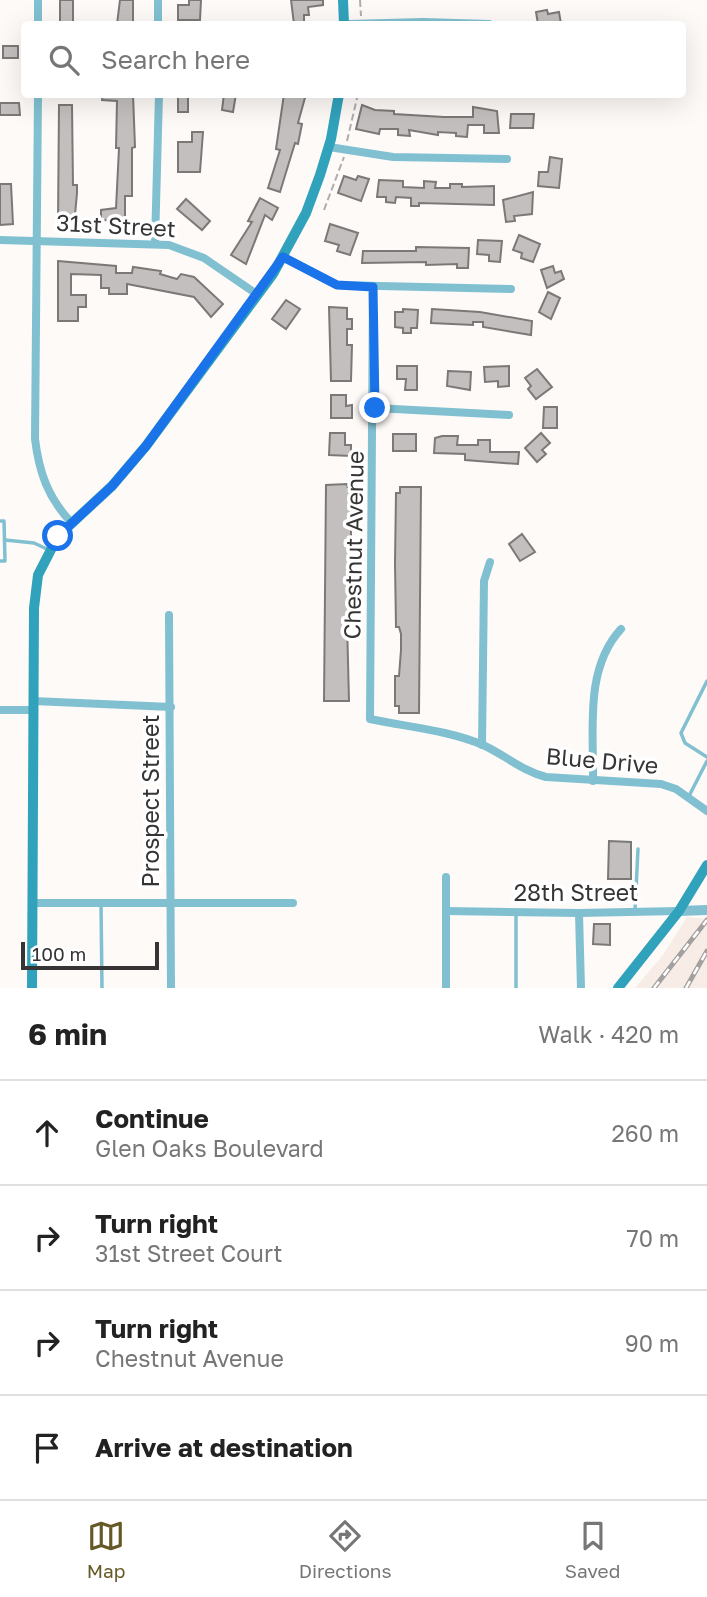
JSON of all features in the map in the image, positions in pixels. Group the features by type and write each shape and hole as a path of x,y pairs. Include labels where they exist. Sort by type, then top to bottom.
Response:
{"main road":[{"path":"343,0 346,21"},
{"path":"32,988 34,608 38,575 49,550 71,522 112,486 146,446 283,257 306,213 328,148 338,98"},
{"path":"618,988 679,911 707,865"}],"street":[{"path":"38,0 38,21"},
{"path":"158,0 158,21"},
{"path":"38,98 35,439 38,463 47,490 71,522"},
{"path":"155,243 159,98"},
{"path":"328,148 393,156 507,159"},
{"name":"31st Street","path":"0,240 155,243 188,250 258,295"},
{"path":"283,257 337,285 512,289"},
{"name":"Chestnut Avenue","path":"370,719 375,408 373,287"},
{"path":"375,408 509,415"},
{"path":"482,745 484,581 491,562"},
{"name":"Prospect Street","path":"169,615 171,988"},
{"path":"593,781 595,682 608,643 621,629"},
{"path":"0,710 33,706 171,707"},
{"name":"Blue Drive","path":"370,719 482,745 531,773 593,781 661,784 676,789 707,811"},
{"path":"446,877 446,988"},
{"path":"32,904 293,904"},
{"name":"28th Street","path":"446,911 579,914 707,910"},
{"path":"579,914 581,988"}],"lane":[{"path":"0,521 4,521 5,540 5,561 0,561"},
{"path":"5,540 34,543 49,550"},
{"path":"688,798 707,759 685,743 681,733 707,681"},
{"path":"635,912 638,849"},
{"path":"101,904 102,988"},
{"path":"516,912 516,988"}],"path":[{"path":"360,0 362,21"}],"shaded area":[{"path":"687,917 707,919 707,988 635,988 663,955"}],"building":[{"path":"60,0 73,0 73,21 60,21"},
{"path":"120,0 133,0 133,21 117,21"},
{"path":"189,0 201,0 200,20 178,20 178,5 189,5"},
{"path":"291,0 323,0 323,5 308,7 309,15 304,15 304,21 294,21"},
{"path":"536,12 559,12 560,21 538,21"},
{"path":"3,46 18,46 18,58 3,58"},
{"path":"133,98 135,147 132,148 132,196 125,196 125,221 101,220 101,210 116,208 119,148 116,148 117,101 102,100"},
{"path":"178,98 188,98 188,112 178,112"},
{"path":"224,98 235,98 233,112 222,110"},
{"path":"283,98 305,98 298,123 302,124 298,144 295,143 280,192 268,188 280,150 276,149"},
{"path":"0,103 19,103 20,115 0,115"},
{"path":"59,105 72,105 73,185 77,185 77,193 75,215 68,215 68,224 58,224"},
{"path":"362,105 375,110 394,111 394,114 444,117 473,117 473,107 497,111 499,133 484,133 484,125 468,125 467,137 456,136 456,133 438,132 438,135 409,130 410,136 398,135 398,129 380,129 379,134 356,129"},
{"path":"511,114 534,114 533,128 510,128"},
{"path":"192,132 203,132 200,172 178,172 178,142 192,142"},
{"path":"550,157 562,159 559,188 538,186 539,172 548,172"},
{"path":"344,176 356,180 358,176 369,179 361,201 338,193"},
{"path":"379,180 403,181 403,187 424,188 424,181 436,182 435,188 450,188 450,184 462,184 462,187 494,186 494,205 419,203 419,206 411,206 411,198 396,197 395,203 386,202 386,197 377,197"},
{"path":"0,184 11,184 13,224 0,225"},
{"path":"533,192 532,214 514,216 515,221 506,222 503,200"},
{"path":"260,198 278,208 272,220 265,215 246,264 231,255 252,222 248,221"},
{"path":"186,199 210,221 202,230 177,209"},
{"path":"330,224 358,233 350,255 337,251 339,245 325,241"},
{"path":"519,235 540,244 533,262 521,258 522,253 513,250"},
{"path":"478,240 502,241 500,262 489,261 489,255 477,254"},
{"path":"416,247 469,248 468,268 457,268 457,264 426,265 426,262 362,263 363,251 416,251"},
{"path":"58,261 116,266 116,273 132,273 133,267 161,271 160,274 177,279 181,274 194,277 223,304 211,317 194,297 127,284 127,294 109,294 109,288 101,288 101,275 71,274 71,295 86,295 86,307 78,307 78,321 58,321"},
{"path":"553,266 555,273 561,271 564,279 547,288 541,270"},
{"path":"548,292 560,298 551,319 539,312"},
{"path":"286,300 300,309 286,329 272,319"},
{"path":"329,307 347,308 347,319 352,319 352,329 347,329 347,345 352,345 351,381 331,381"},
{"path":"403,309 418,310 417,328 411,328 411,333 403,333 403,328 395,327 395,312 403,312"},
{"path":"432,309 480,312 532,321 531,335 483,327 483,322 473,322 473,325 431,323"},
{"path":"397,366 417,366 417,390 405,390 406,379 397,379"},
{"path":"509,366 509,386 498,387 498,381 485,382 484,367"},
{"path":"537,369 552,387 536,399 528,389 531,386 525,378"},
{"path":"448,371 471,372 470,390 447,386"},
{"path":"331,395 346,395 346,406 352,405 352,418 331,418"},
{"path":"544,407 557,407 557,428 543,428"},
{"path":"330,433 345,433 345,445 351,445 351,456 329,455"},
{"path":"541,433 550,443 542,450 546,454 537,462 525,448"},
{"path":"393,434 416,434 416,451 393,451"},
{"path":"458,436 457,445 478,445 478,440 490,440 490,452 519,452 518,464 465,460 465,454 434,453 435,438"},
{"path":"347,484 351,502 351,548 348,548 350,621 347,621 349,701 324,701 326,485"},
{"path":"400,487 421,487 419,713 399,713 399,706 395,706 395,676 399,676 401,650 401,634 399,627 396,627 395,563 396,493 400,493"},
{"path":"522,534 535,552 520,561 509,544"},
{"path":"609,841 631,842 631,879 608,879"},
{"path":"594,924 610,924 610,945 593,944"}],"railway":[{"path":"654,988 707,920"},
{"path":"686,988 707,951"}],"route":[{"path":"58,536 112,486 146,446 283,257 337,285 373,287 375,408"}]}
